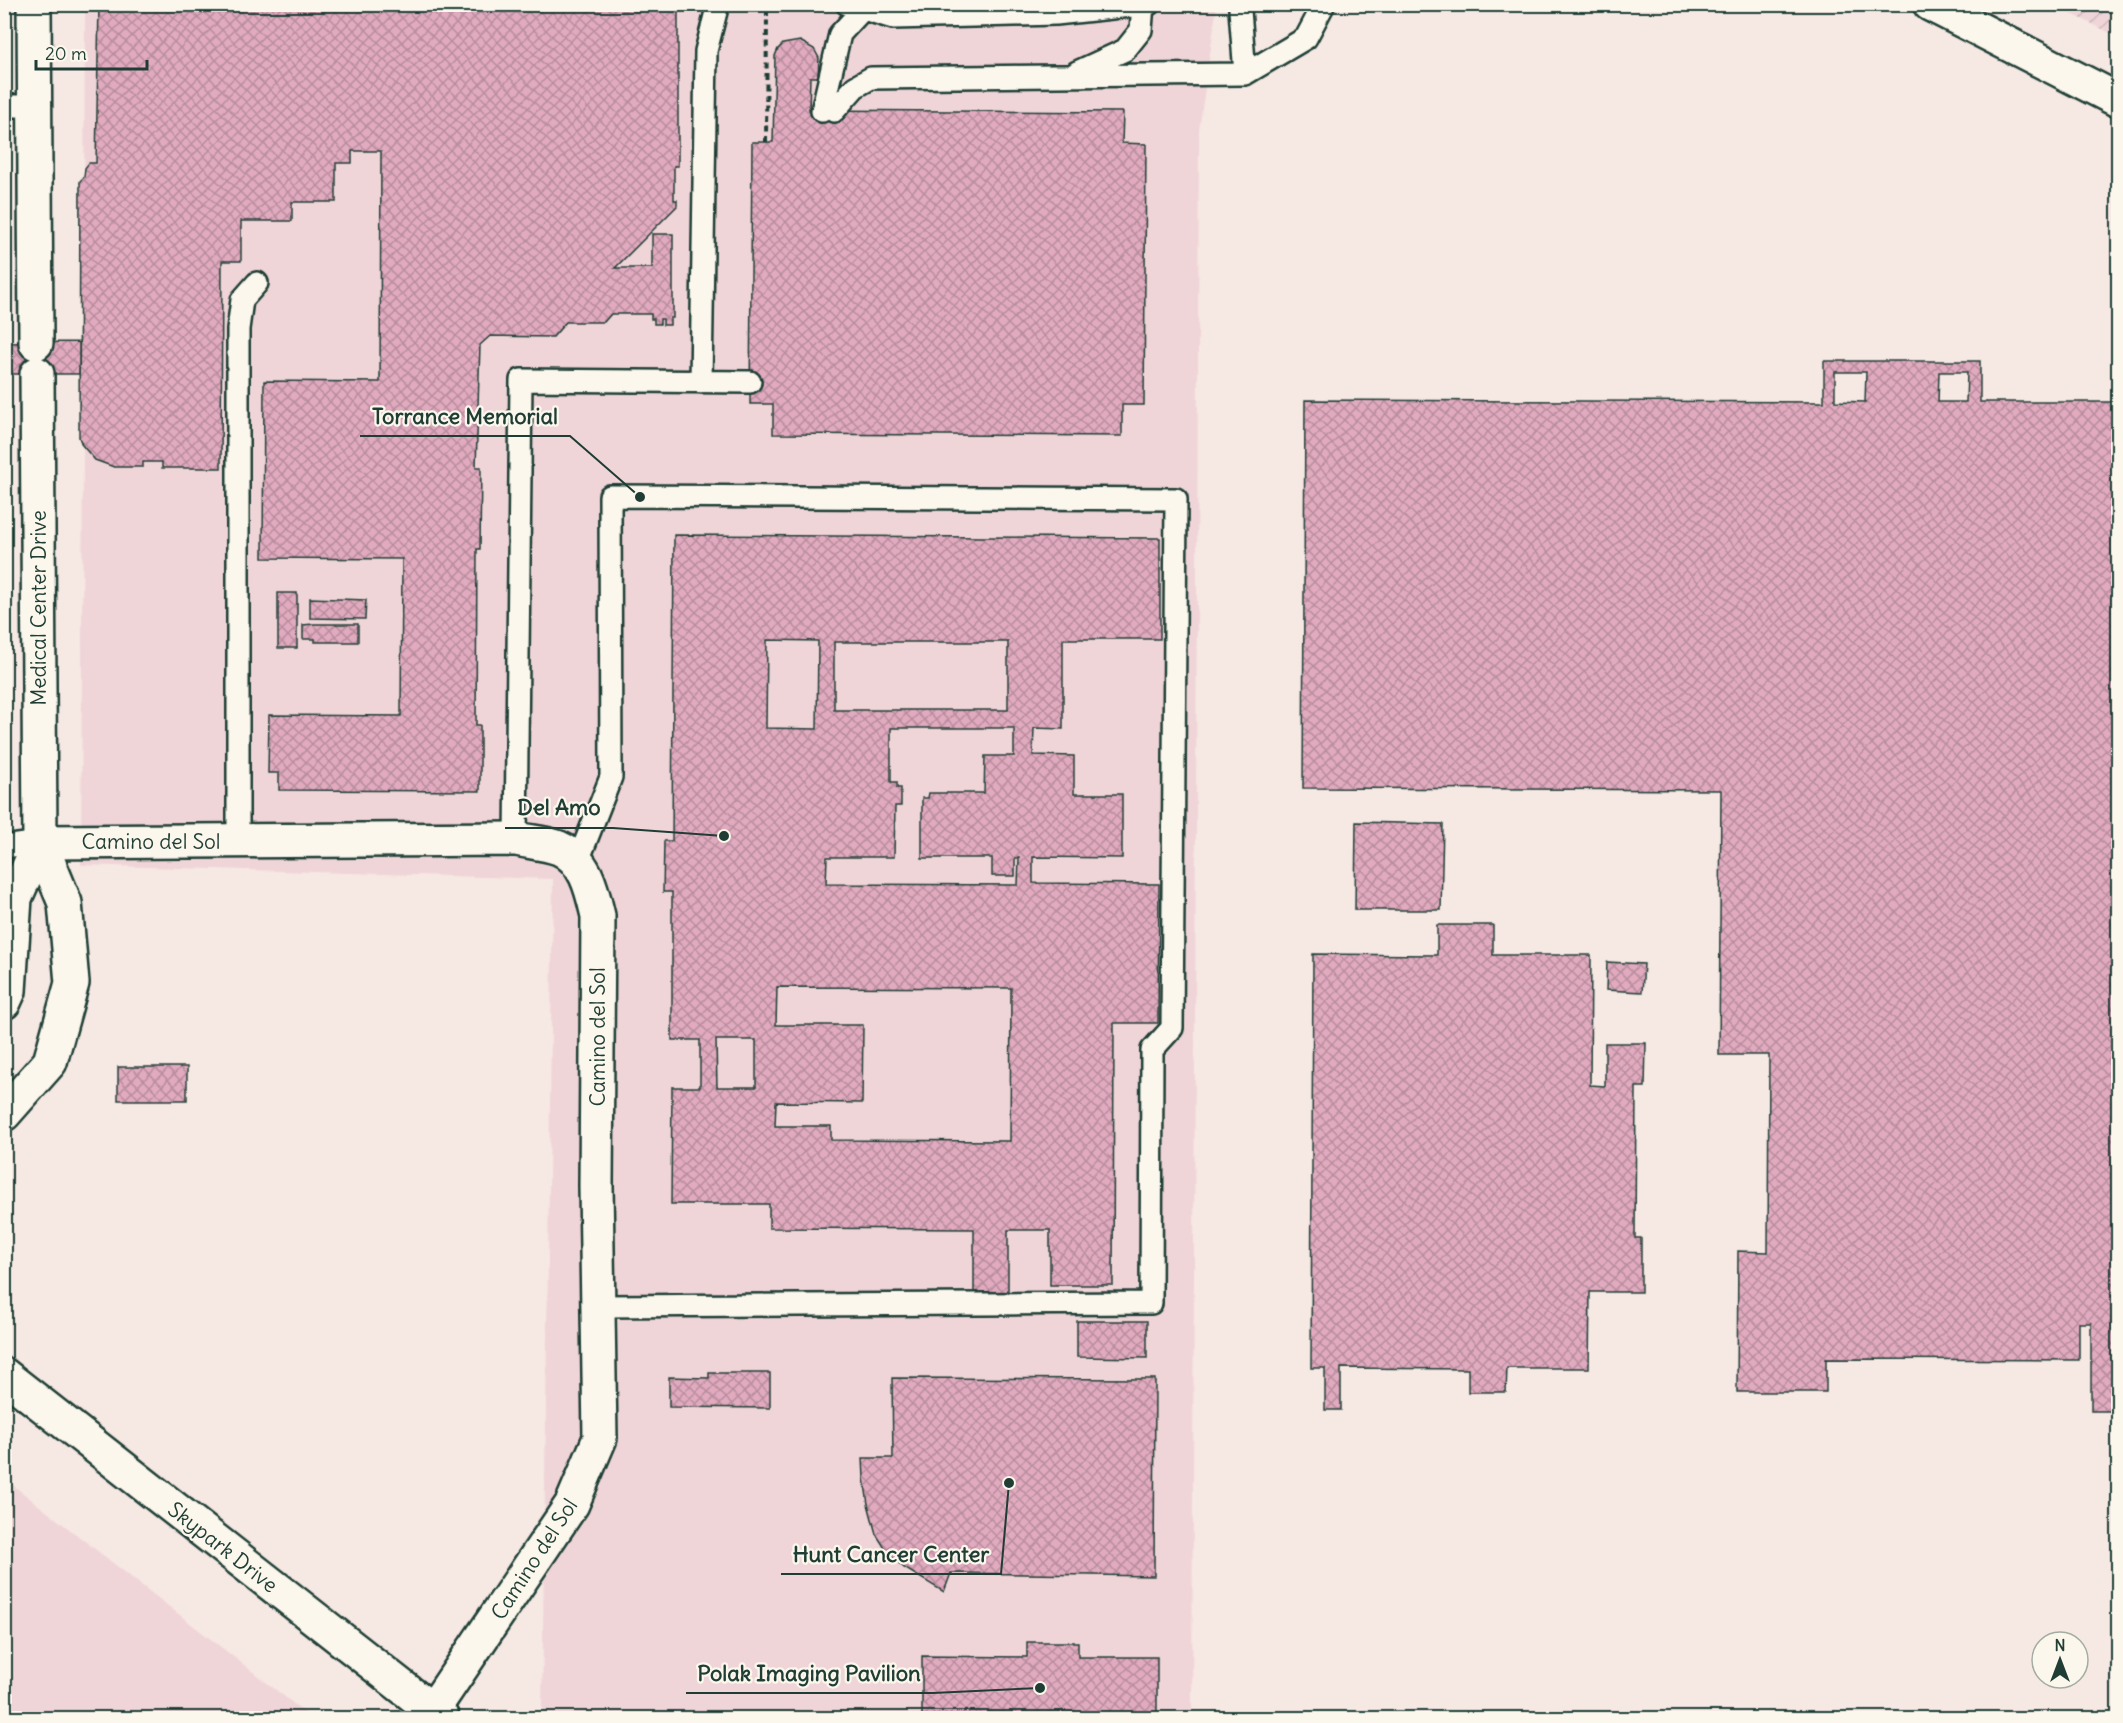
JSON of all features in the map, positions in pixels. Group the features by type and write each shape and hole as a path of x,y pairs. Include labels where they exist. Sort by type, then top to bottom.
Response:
{"street":[{"name":"Medical Center Drive","path":"4,1114 50,1062 72,983 65,903 40,842 36,358 20,106 34,4"},
{"path":"1930,4 2118,100"},
{"name":"Camino del Sol","path":"40,842 516,838 559,848 578,861 591,886 598,916 596,1186 600,1438 572,1504 437,1715"},
{"name":"Medical Center Drive","path":"4,1002 9,991 15,898 40,842"},
{"name":"Skypark Drive","path":"4,1375 437,1715"}],"lane":[{"path":"701,382 706,51 718,4"},
{"path":"1243,4 1240,10 1245,74"},
{"path":"1068,75 1125,50 1141,30 1145,5 1056,14 893,18 855,7 840,34 828,111 855,87 871,78 1245,74 1306,38 1324,4"},
{"path":"238,840 238,329 242,300 257,283"},
{"path":"516,838 521,381 750,382"},
{"path":"578,861 611,777 610,496 1176,499 1172,1028 1152,1050 1151,1303 598,1306"},
{"path":"4,847 40,842"}],"path":[{"path":"766,142 767,12"}],"shaded area":[{"path":"85,5 1217,5 1199,130 1192,1718 554,1718 542,1709 553,879 81,865"},
{"path":"2054,5 2118,5 2118,37"},
{"path":"5,1479 312,1718 5,1718"}],"building":[{"path":"99,4 678,4 678,166 674,166 674,200 677,200 677,206 615,268 652,268 652,234 673,234 673,318 670,318 670,325 663,325 663,319 660,319 660,324 654,324 651,314 611,314 604,322 566,322 553,337 490,336 480,345 476,467 481,467 480,549 477,549 476,725 480,725 480,791 279,790 279,773 268,773 269,715 401,716 402,559 263,558 264,381 380,382 381,151 352,151 352,163 336,163 336,202 292,202 292,221 241,221 241,261 222,261 221,468 162,468 162,462 143,462 143,467 114,467 95,460 82,445 79,437 80,181 89,163 96,163"},
{"path":"800,41 814,49 819,58 818,77 810,77 809,110 1123,112 1122,143 1146,144 1144,405 1122,405 1122,436 773,434 773,404 750,404 752,142 773,142 775,56 783,44"},
{"path":"79,342 79,374 4,374 4,343"},
{"path":"1824,361 1980,361 1980,402 2118,402 2118,1411 2091,1411 2091,1323 2079,1323 2079,1360 1826,1359 1826,1392 1737,1392 1738,1251 1768,1252 1769,1055 1719,1055 1721,790 1303,788 1305,400 1824,402","holes":["1835,372 1866,372 1865,402 1835,401","1939,372 1967,372 1966,402 1938,402"]},
{"path":"674,535 1160,538 1160,639 1063,639 1063,729 1034,728 1033,755 1074,756 1074,794 1122,794 1122,858 1033,857 1033,883 1159,884 1158,1023 1114,1023 1113,1285 1050,1285 1050,1230 1008,1230 1008,1296 974,1295 974,1229 769,1228 769,1204 671,1204 672,1087 700,1087 700,1040 672,1040 672,892 663,892 664,841 672,841","holes":["767,640 818,641 817,729 766,728","834,642 1008,642 1008,710 834,710","891,728 1014,728 1014,756 985,756 984,793 929,793 928,798 922,798 922,858 992,858 992,876 1015,876 1015,858 1019,858 1018,885 826,884 827,857 894,857 895,806 901,806 901,788 897,788 897,782 891,782","777,987 1011,988 1010,1141 831,1140 831,1126 775,1126 776,1102 862,1103 863,1025 776,1025","716,1040 756,1040 756,1087 717,1087"]},
{"path":"278,593 297,593 297,648 278,648"},
{"path":"310,598 366,600 365,619 310,618"},
{"path":"358,624 358,642 315,642 315,639 303,639 303,625"},
{"path":"1356,822 1443,824 1441,910 1355,910"},
{"path":"1437,925 1493,925 1493,955 1591,955 1590,1085 1605,1086 1605,1043 1646,1043 1645,1087 1636,1087 1635,1238 1641,1238 1641,1292 1590,1292 1589,1368 1507,1368 1506,1392 1468,1392 1468,1369 1341,1368 1341,1410 1325,1410 1325,1368 1311,1368 1313,954 1437,955"},
{"path":"1607,962 1644,964 1642,992 1606,990"},
{"path":"118,1067 187,1067 187,1100 118,1100"},
{"path":"1077,1321 1147,1321 1147,1358 1077,1357"},
{"path":"709,1373 770,1373 770,1408 669,1407 669,1377 709,1378"},
{"path":"892,1378 1155,1379 1154,1576 951,1573 944,1592 904,1568 888,1553 876,1534 864,1478 863,1458 893,1458"},
{"path":"1027,1642 1078,1642 1078,1657 1157,1657 1157,1718 922,1718 922,1656 1027,1657"}],"place":[{"name":"Torrance Memorial","path":"640,497"},
{"name":"Del Amo","path":"724,836"},
{"name":"Hunt Cancer Center","path":"1009,1483"},
{"name":"Polak Imaging Pavilion","path":"1040,1688"}]}
